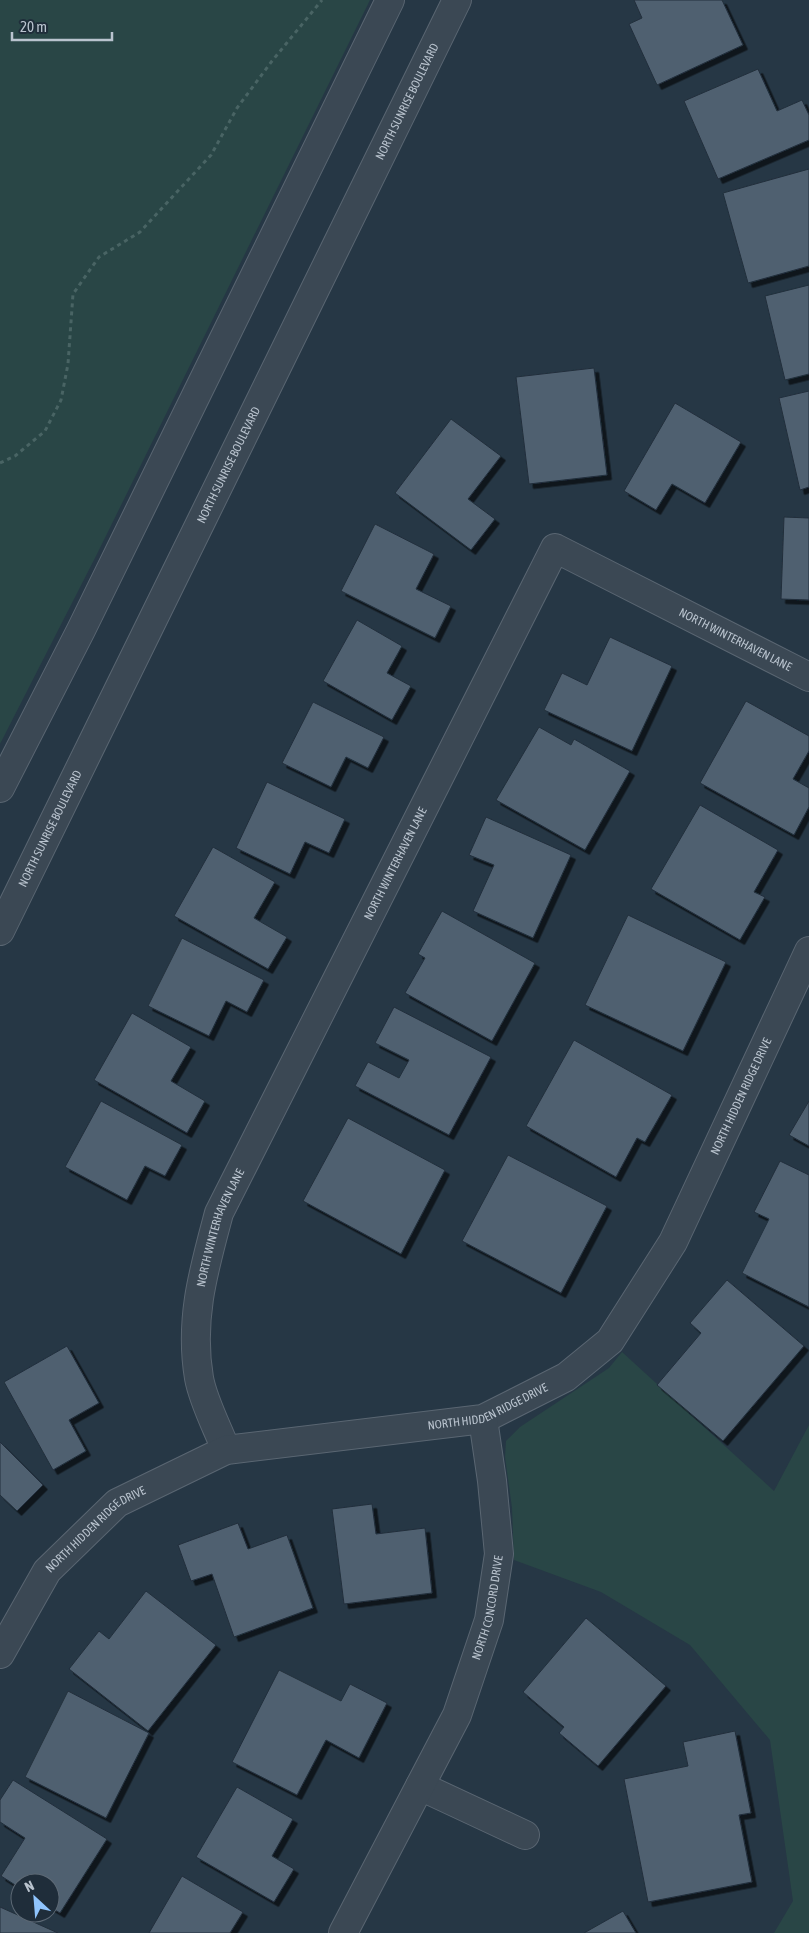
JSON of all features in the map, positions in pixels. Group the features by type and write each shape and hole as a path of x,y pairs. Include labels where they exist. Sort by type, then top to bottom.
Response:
{"street":[{"path":"0,788 81,630 390,0"},
{"name":"NORTH SUNRISE BOULEVARD","path":"0,931 457,0"},
{"name":"NORTH WINTERHAVEN LANE","path":"226,1450 199,1380 195,1329 200,1285 220,1213 555,548 809,677"},
{"name":"NORTH HIDDEN RIDGE DRIVE","path":"0,1654 47,1571 117,1503 226,1450 483,1419 566,1377 610,1341 673,1242 809,951"},
{"name":"NORTH CONCORD DRIVE","path":"342,1933 457,1715 489,1620 499,1554 492,1481 483,1419"},
{"path":"420,1786 526,1835"}],"path":[{"path":"0,463 15,456 45,431 62,400 68,364 73,294 99,257 140,232 211,155 237,108 272,61 322,0"}],"green space":[{"path":"0,0 370,0 97,554 0,744"},
{"path":"622,1352 774,1491 809,1425 809,1933 774,1933 793,1901 770,1740 690,1645 601,1592 514,1560 512,1508 505,1457 506,1441 520,1427 609,1368"}],"building":[{"path":"634,0 722,0 743,45 657,85 629,24 642,18"},
{"path":"758,69 777,111 802,100 809,115 809,140 718,179 684,101"},
{"path":"809,169 809,266 748,283 723,193"},
{"path":"809,285 809,374 785,380 765,296"},
{"path":"594,368 607,475 529,484 516,377"},
{"path":"809,391 809,487 800,490 779,398"},
{"path":"675,403 741,442 705,503 672,484 656,510 624,491"},
{"path":"451,419 501,456 468,499 495,519 471,550 395,493"},
{"path":"784,517 809,518 809,600 781,599"},
{"path":"375,524 434,554 416,589 451,606 435,638 341,591"},
{"path":"357,620 402,646 387,673 411,686 392,720 323,681"},
{"path":"610,637 672,666 632,751 544,710 562,673 587,685"},
{"path":"746,701 809,736 809,751 793,779 809,788 809,807 794,835 700,783"},
{"path":"313,702 384,737 368,768 346,757 331,787 282,763"},
{"path":"539,727 571,745 574,739 630,771 585,850 496,800"},
{"path":"267,782 345,819 329,853 305,842 290,874 236,848"},
{"path":"700,805 778,850 754,892 765,897 740,940 651,889"},
{"path":"486,817 571,855 533,938 473,911 494,865 469,855"},
{"path":"213,847 275,882 254,918 287,937 268,969 174,916"},
{"path":"442,911 535,963 492,1041 405,993 425,958 418,954"},
{"path":"628,915 726,962 683,1051 585,1005"},
{"path":"182,938 264,980 247,1012 226,1001 209,1036 148,1006"},
{"path":"394,1007 491,1057 449,1135 355,1086 368,1062 399,1078 409,1060 375,1043"},
{"path":"132,1013 191,1047 171,1081 205,1101 187,1133 94,1080"},
{"path":"574,1040 672,1095 645,1142 637,1138 616,1177 526,1126"},
{"path":"101,1101 182,1145 165,1176 145,1166 127,1200 65,1167"},
{"path":"809,1101 809,1146 789,1135"},
{"path":"348,1118 445,1170 401,1254 303,1201"},
{"path":"508,1155 607,1206 561,1293 462,1241"},
{"path":"780,1161 809,1175 809,1307 742,1273 769,1219 754,1212"},
{"path":"727,1280 804,1346 723,1441 657,1385 701,1333 690,1323"},
{"path":"67,1346 99,1403 69,1420 86,1451 53,1470 4,1382"},
{"path":"0,1442 43,1485 17,1511 0,1495"},
{"path":"372,1504 376,1534 425,1528 432,1593 344,1604 332,1509"},
{"path":"238,1523 248,1549 287,1535 313,1608 234,1637 212,1574 191,1581 178,1545"},
{"path":"146,1591 216,1645 148,1731 69,1669 99,1631 109,1639"},
{"path":"586,1618 666,1686 598,1766 559,1733 564,1727 523,1692"},
{"path":"279,1670 341,1701 350,1684 387,1703 359,1758 326,1740 297,1795 232,1762"},
{"path":"68,1691 149,1733 106,1818 25,1777"},
{"path":"735,1731 751,1813 739,1815 752,1882 648,1902 624,1779 688,1766 683,1742"},
{"path":"13,1780 107,1839 60,1913 60,1873 10,1873 10,1882 1,1876 25,1838 0,1822 0,1800"},
{"path":"237,1787 293,1819 272,1856 294,1869 274,1902 196,1857"},
{"path":"182,1876 243,1912 230,1933 149,1933"},
{"path":"0,1907 10,1911 10,1923 36,1923 58,1933 0,1933"},
{"path":"623,1911 636,1933 584,1933"}]}
